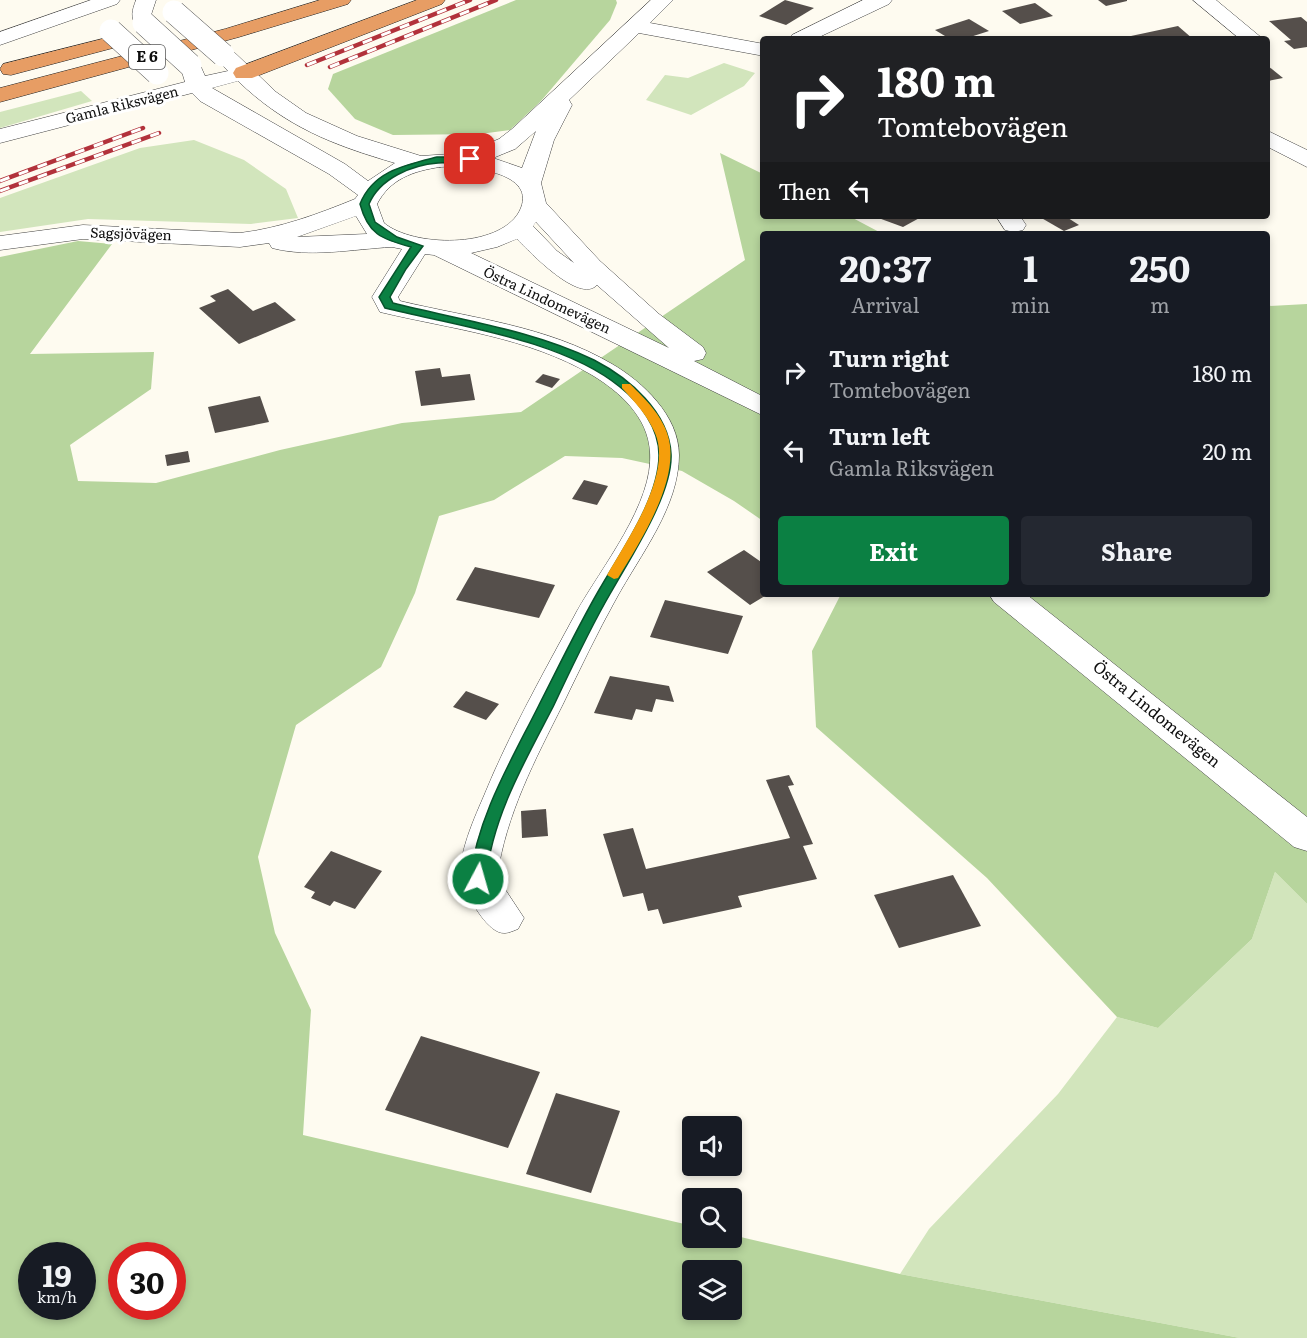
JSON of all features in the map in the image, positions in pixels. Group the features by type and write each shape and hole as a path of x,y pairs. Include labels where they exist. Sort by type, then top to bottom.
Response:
{"highway":[{"name":"E 6","path":"0,95 232,33 341,0"},
{"path":"244,73 435,0"},
{"name":"E 6","path":"0,71 214,15"}],"street":[{"path":"3,38 110,0"},
{"path":"119,0 107,17 107,27 158,73 173,81 198,87"},
{"path":"147,0 141,15 144,23 190,65 198,87 208,96 337,169 367,198 370,224 417,244 478,244 508,233 519,226 532,195 543,140 570,88"},
{"path":"367,198 389,175 420,163 470,159 507,144 663,0"},
{"path":"805,36 882,0"},
{"path":"1203,0 1249,36"},
{"path":"174,6 282,108 323,130 372,149 420,163"},
{"path":"3,38 86,25 111,31"},
{"path":"633,26 760,49"},
{"name":"Gamla Riksvägen","path":"0,136 198,87 244,73"},
{"path":"1270,139 1307,160"},
{"path":"470,159 506,168 532,195"},
{"name":"Östra Lindomevägen","path":"532,195 584,260 650,321 760,404"},
{"name":"Sagsjövägen","path":"0,243 83,232 240,240 262,238 292,231 367,198"},
{"name":"Östra Lindomevägen","path":"519,226 548,256 571,273 650,321"},
{"name":"Sagsjövägen","path":"262,238 300,245 417,244"},
{"path":"417,244 385,297 389,306 539,342 590,363 624,384 648,409 662,435 665,454 663,474 644,521 544,709 510,778 481,848 478,879 505,918"},
{"name":"Östra Lindomevägen","path":"417,244 655,351 760,405"},
{"name":"Östra Lindomevägen","path":"478,244 524,267 655,351"},
{"name":"Östra Lindomevägen","path":"1009,597 1307,837"}],"green space":[{"path":"516,0 616,0 617,3 610,20 541,101 510,130 480,134 393,135 355,119 328,89 333,74"},
{"path":"724,63 755,73 744,86 691,115 646,100 665,75 688,78"},
{"path":"81,91 92,101 0,128 0,112"},
{"path":"194,140 244,160 286,189 298,218 251,224 88,219 0,232 0,198 140,148"},
{"path":"720,153 760,173 760,219 855,219 877,231 760,231 760,519 682,471 622,458 565,456 494,500 439,516 415,593 381,667 296,725 258,857 275,933 311,1010 303,1135 682,1223 682,1248 742,1248 742,1237 900,1274 1240,1338 0,1338 0,257 78,241 112,244 30,354 154,352 151,389 70,445 78,481 156,483 280,450 402,423 521,412 745,260"},
{"path":"1307,304 1307,904 1275,872 1252,939 1158,1028 1117,1017 987,878 816,727 812,651 839,597 1270,597 1270,306"},
{"path":"1275,872 1307,904 1307,1338 1240,1338 900,1274 929,1229 1058,1094 1117,1017 1158,1028 1252,939"}],"building":[{"path":"785,0 814,8 786,25 759,16"},
{"path":"1098,0 1127,0 1127,1 1106,6"},
{"path":"1035,3 1053,16 1020,24 1002,11"},
{"path":"1301,17 1307,22 1307,47 1294,49 1284,41 1291,40 1269,21"},
{"path":"969,19 989,31 973,36 945,36 935,30"},
{"path":"1178,26 1190,36 1131,36"},
{"path":"1270,68 1283,78 1270,81"},
{"path":"881,219 918,219 903,227"},
{"path":"1043,219 1070,219 1079,225 1064,231"},
{"path":"228,289 253,311 275,302 296,320 239,344 199,308 216,301 210,296"},
{"path":"440,368 442,377 470,374 475,400 421,406 415,371"},
{"path":"543,374 560,379 552,388 535,382"},
{"path":"260,396 269,422 215,433 208,407"},
{"path":"188,451 190,462 167,466 165,455"},
{"path":"584,480 608,486 597,505 572,499"},
{"path":"744,550 760,561 760,597 763,597 750,605 707,572"},
{"path":"475,567 555,585 539,618 456,600"},
{"path":"665,600 743,616 728,654 650,637"},
{"path":"610,676 669,686 674,702 656,699 652,712 636,709 632,720 594,713"},
{"path":"466,691 499,704 486,720 453,707"},
{"path":"789,775 794,785 788,786 813,844 803,846 817,879 738,896 742,907 663,924 658,909 648,911 643,893 623,897 603,834 633,828 646,869 790,838 766,780"},
{"path":"546,809 548,836 522,838 521,811"},
{"path":"331,851 382,871 355,909 334,901 330,906 311,898 315,892 304,887"},
{"path":"953,875 981,926 899,948 874,895"},
{"path":"421,1036 540,1072 508,1148 385,1110"},
{"path":"556,1093 620,1111 591,1193 526,1174"}],"railway":[{"path":"307,65 470,0"},
{"path":"330,67 496,0"},
{"path":"0,181 143,128"},
{"path":"0,191 159,133"}],"slow traffic":[{"path":"614,575 644,521 663,474 665,454 662,435 648,409 626,386"}],"route":[{"path":"470,159 437,160 404,168 377,183 369,192 364,204 365,214 370,224 394,239 417,246 401,268 385,297 389,306 539,342 590,363 624,384 648,409 662,435 665,454 663,474 644,521 598,604 510,778 481,848 478,879"}]}
